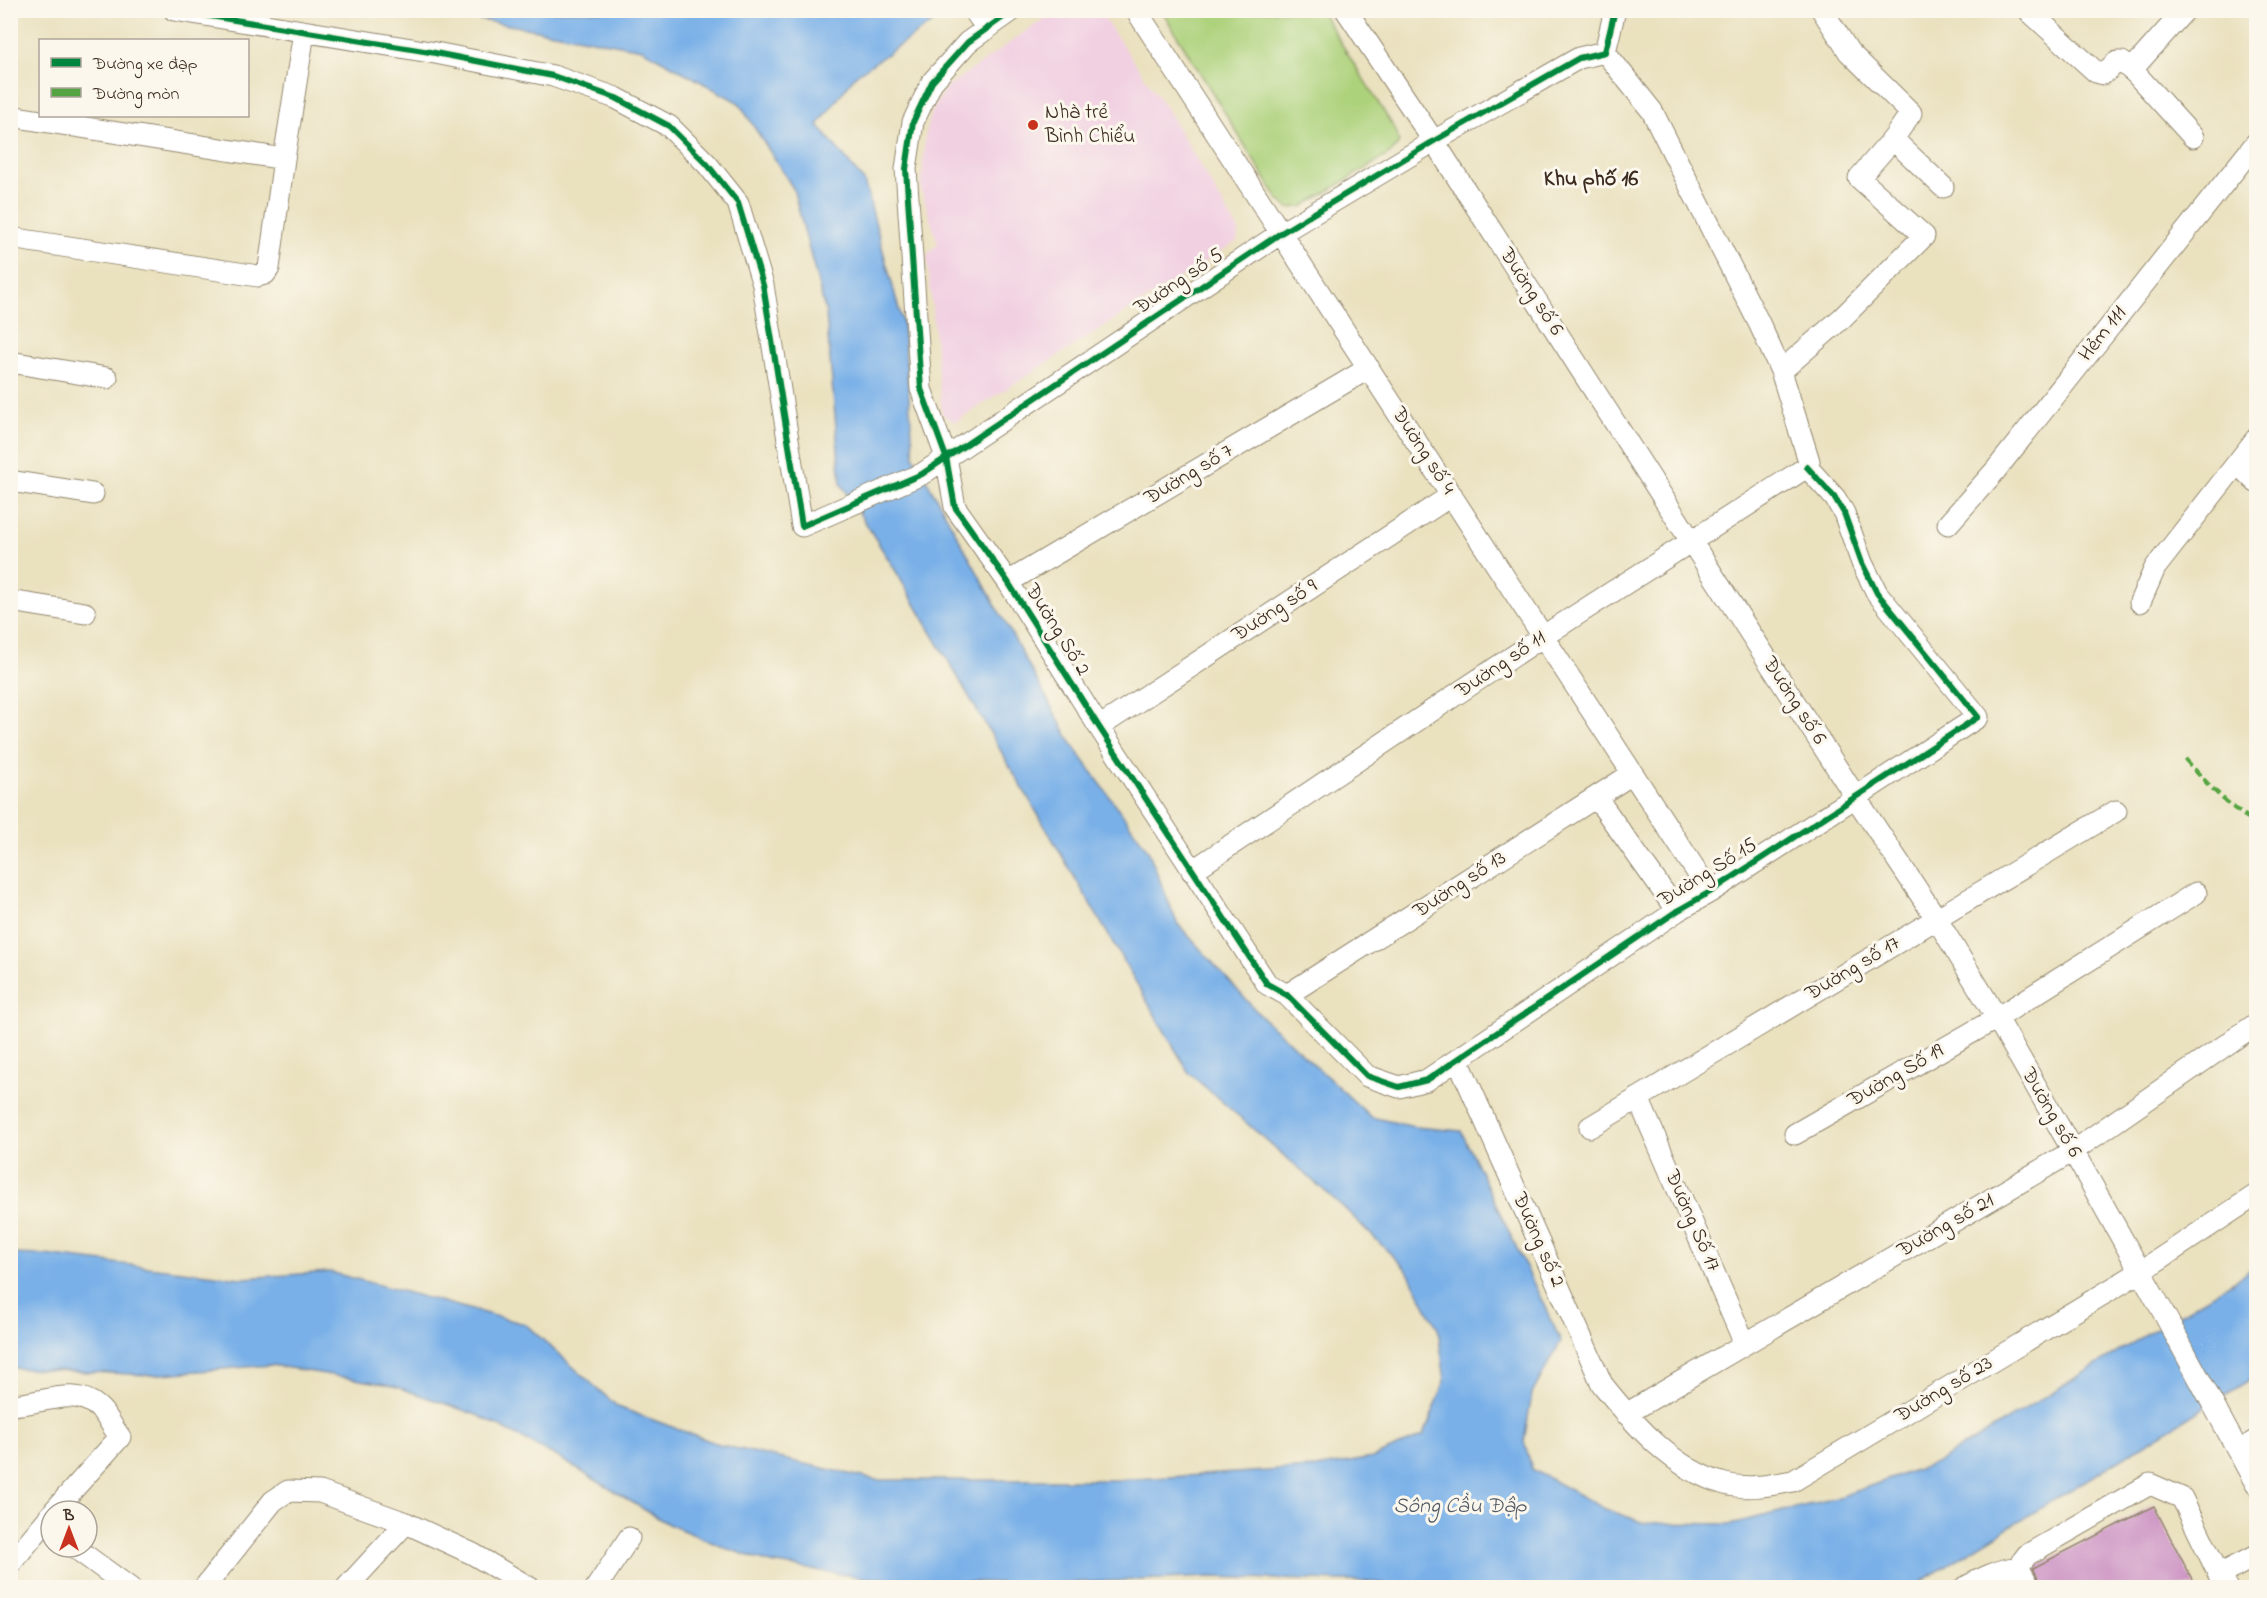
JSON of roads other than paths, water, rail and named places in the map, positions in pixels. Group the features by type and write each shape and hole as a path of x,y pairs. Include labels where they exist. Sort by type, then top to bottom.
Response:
{"street":[{"path":"10,238 258,276 265,274 269,268 304,32 174,10"},
{"path":"974,10 987,29"},
{"name":"Đường Số 2","path":"1013,10 968,42 932,82 914,122 906,169 921,389 946,457 956,507 1008,582 1099,727 1267,984 1287,995 1367,1076 1399,1086 1427,1080 1458,1060"},
{"name":"Đường số 4","path":"1136,10 1710,892"},
{"name":"Đường số 6","path":"1346,10 1434,141 1936,918 1997,1018 2073,1151 2214,1408 2248,1446"},
{"path":"1615,10 1605,52 1652,111 1781,371 1808,464"},
{"path":"1781,371 1842,318 1924,236 1859,178 1893,139 1911,112 1849,52 1822,10"},
{"path":"2135,74 2136,65 2185,10"},
{"path":"2030,12 2096,72 2103,74 2117,62 2122,62 2193,137"},
{"name":"Đường số 5","path":"304,32 430,52 553,76 616,98 669,126 707,164 738,203 763,285 802,526 922,474 1281,233 1434,141 1579,58 1605,52"},
{"path":"10,116 284,159"},
{"path":"1893,139 1943,187"},
{"name":"Hẻm 111","path":"1948,524 1995,471 2253,153"},
{"path":"10,362 107,378"},
{"name":"Đường số 7","path":"1008,582 1369,368"},
{"path":"2140,602 2155,568 2238,465 2256,439"},
{"name":"Đường số 11","path":"1192,871 1542,637 1692,542 1808,464"},
{"name":"Đường Số 15","path":"1458,1060 1677,911 1710,892 1978,717 1877,593 1862,563 1845,513 1808,464"},
{"path":"2238,465 2256,482"},
{"path":"10,481 93,494"},
{"name":"Đường số 9","path":"1099,727 1452,495"},
{"path":"10,601 85,613"},
{"name":"Đường số 13","path":"1287,995 1632,774"},
{"path":"1596,797 1677,911"},
{"name":"Đường số 17","path":"1590,1126 2116,811"},
{"name":"Đường Số 19","path":"1795,1134 1997,1018 2196,893"},
{"name":"Đường số 21","path":"1626,1414 2073,1151 2256,1024"},
{"name":"Đường số 2","path":"1458,1060 1602,1384 1626,1414"},
{"name":"Đường Số 17","path":"1638,1098 1745,1344"},
{"name":"Đường số 23","path":"1626,1414 1656,1443 1693,1471 1726,1484 1760,1487 1793,1481 2140,1272 2256,1196"},
{"path":"10,1405 23,1405 61,1397 82,1397 102,1411 120,1437 68,1499"},
{"path":"2248,1446 2256,1484"},
{"path":"1964,1587 2004,1569 2018,1567 2027,1555 2150,1485 2182,1498 2223,1581 2256,1556"},
{"path":"204,1587 273,1501 288,1491 320,1492 406,1523 473,1554 530,1587"},
{"path":"346,1587 406,1523"},
{"path":"10,1564 39,1532"},
{"path":"596,1587 629,1538"},
{"path":"91,1559 130,1587"},
{"path":"2018,1567 2031,1587"}],"water":[{"name":"Sông Cầu Đập","path":"431,11 943,11 945,14 855,76 818,125 864,181 903,324 914,457 1072,744 1148,850 1177,923 1259,1014 1371,1117 1415,1127 1461,1131 1561,1341 1532,1394 1524,1441 1532,1469 1605,1509 1645,1523 1731,1524 1836,1498 1938,1462 2244,1275 2256,1264 2256,1376 1912,1587 1405,1588 1372,1582 1211,1577 1037,1584 867,1578 770,1563 728,1549 668,1524 556,1456 477,1415 391,1385 271,1365 150,1375 11,1368 10,1254 45,1255 242,1278 330,1272 525,1324 618,1407 721,1445 876,1480 1119,1480 1316,1468 1372,1458 1424,1435 1445,1381 1438,1329 1406,1269 1342,1206 1189,1073 894,568 841,484 826,314 793,188 739,103 642,49"}],"place":[{"name":"Nhà trẻ Bình Chiểu","path":"1033,125"}],"district":[{"name":"Khu phố 16","path":"1591,180"}]}
